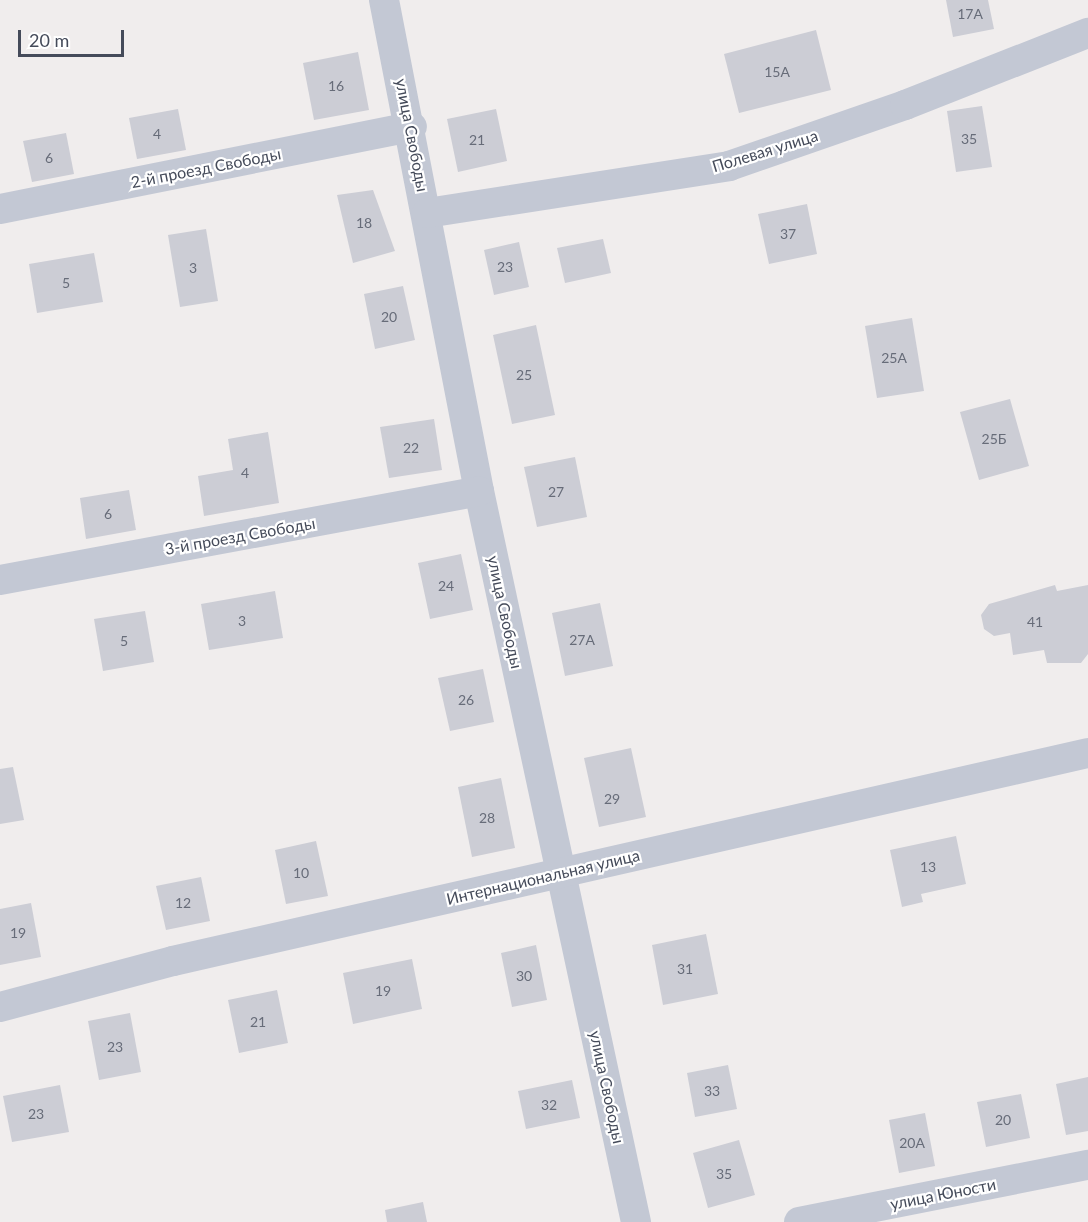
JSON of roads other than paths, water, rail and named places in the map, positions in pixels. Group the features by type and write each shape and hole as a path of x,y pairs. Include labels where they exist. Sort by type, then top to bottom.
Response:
{"street":[{"name":"улица Свободы","path":"384,0 412,127 479,491 636,1222"},
{"name":"Полевая улица","path":"427,213 729,165 905,105 1088,33"},
{"name":"2-й проезд Свободы","path":"0,208 412,127"},
{"name":"3-й проезд Свободы","path":"0,580 479,491"},
{"name":"Интернациональная улица","path":"0,1007 173,961 1088,753"},
{"name":"улица Юности","path":"798,1222 1088,1165"}]}
